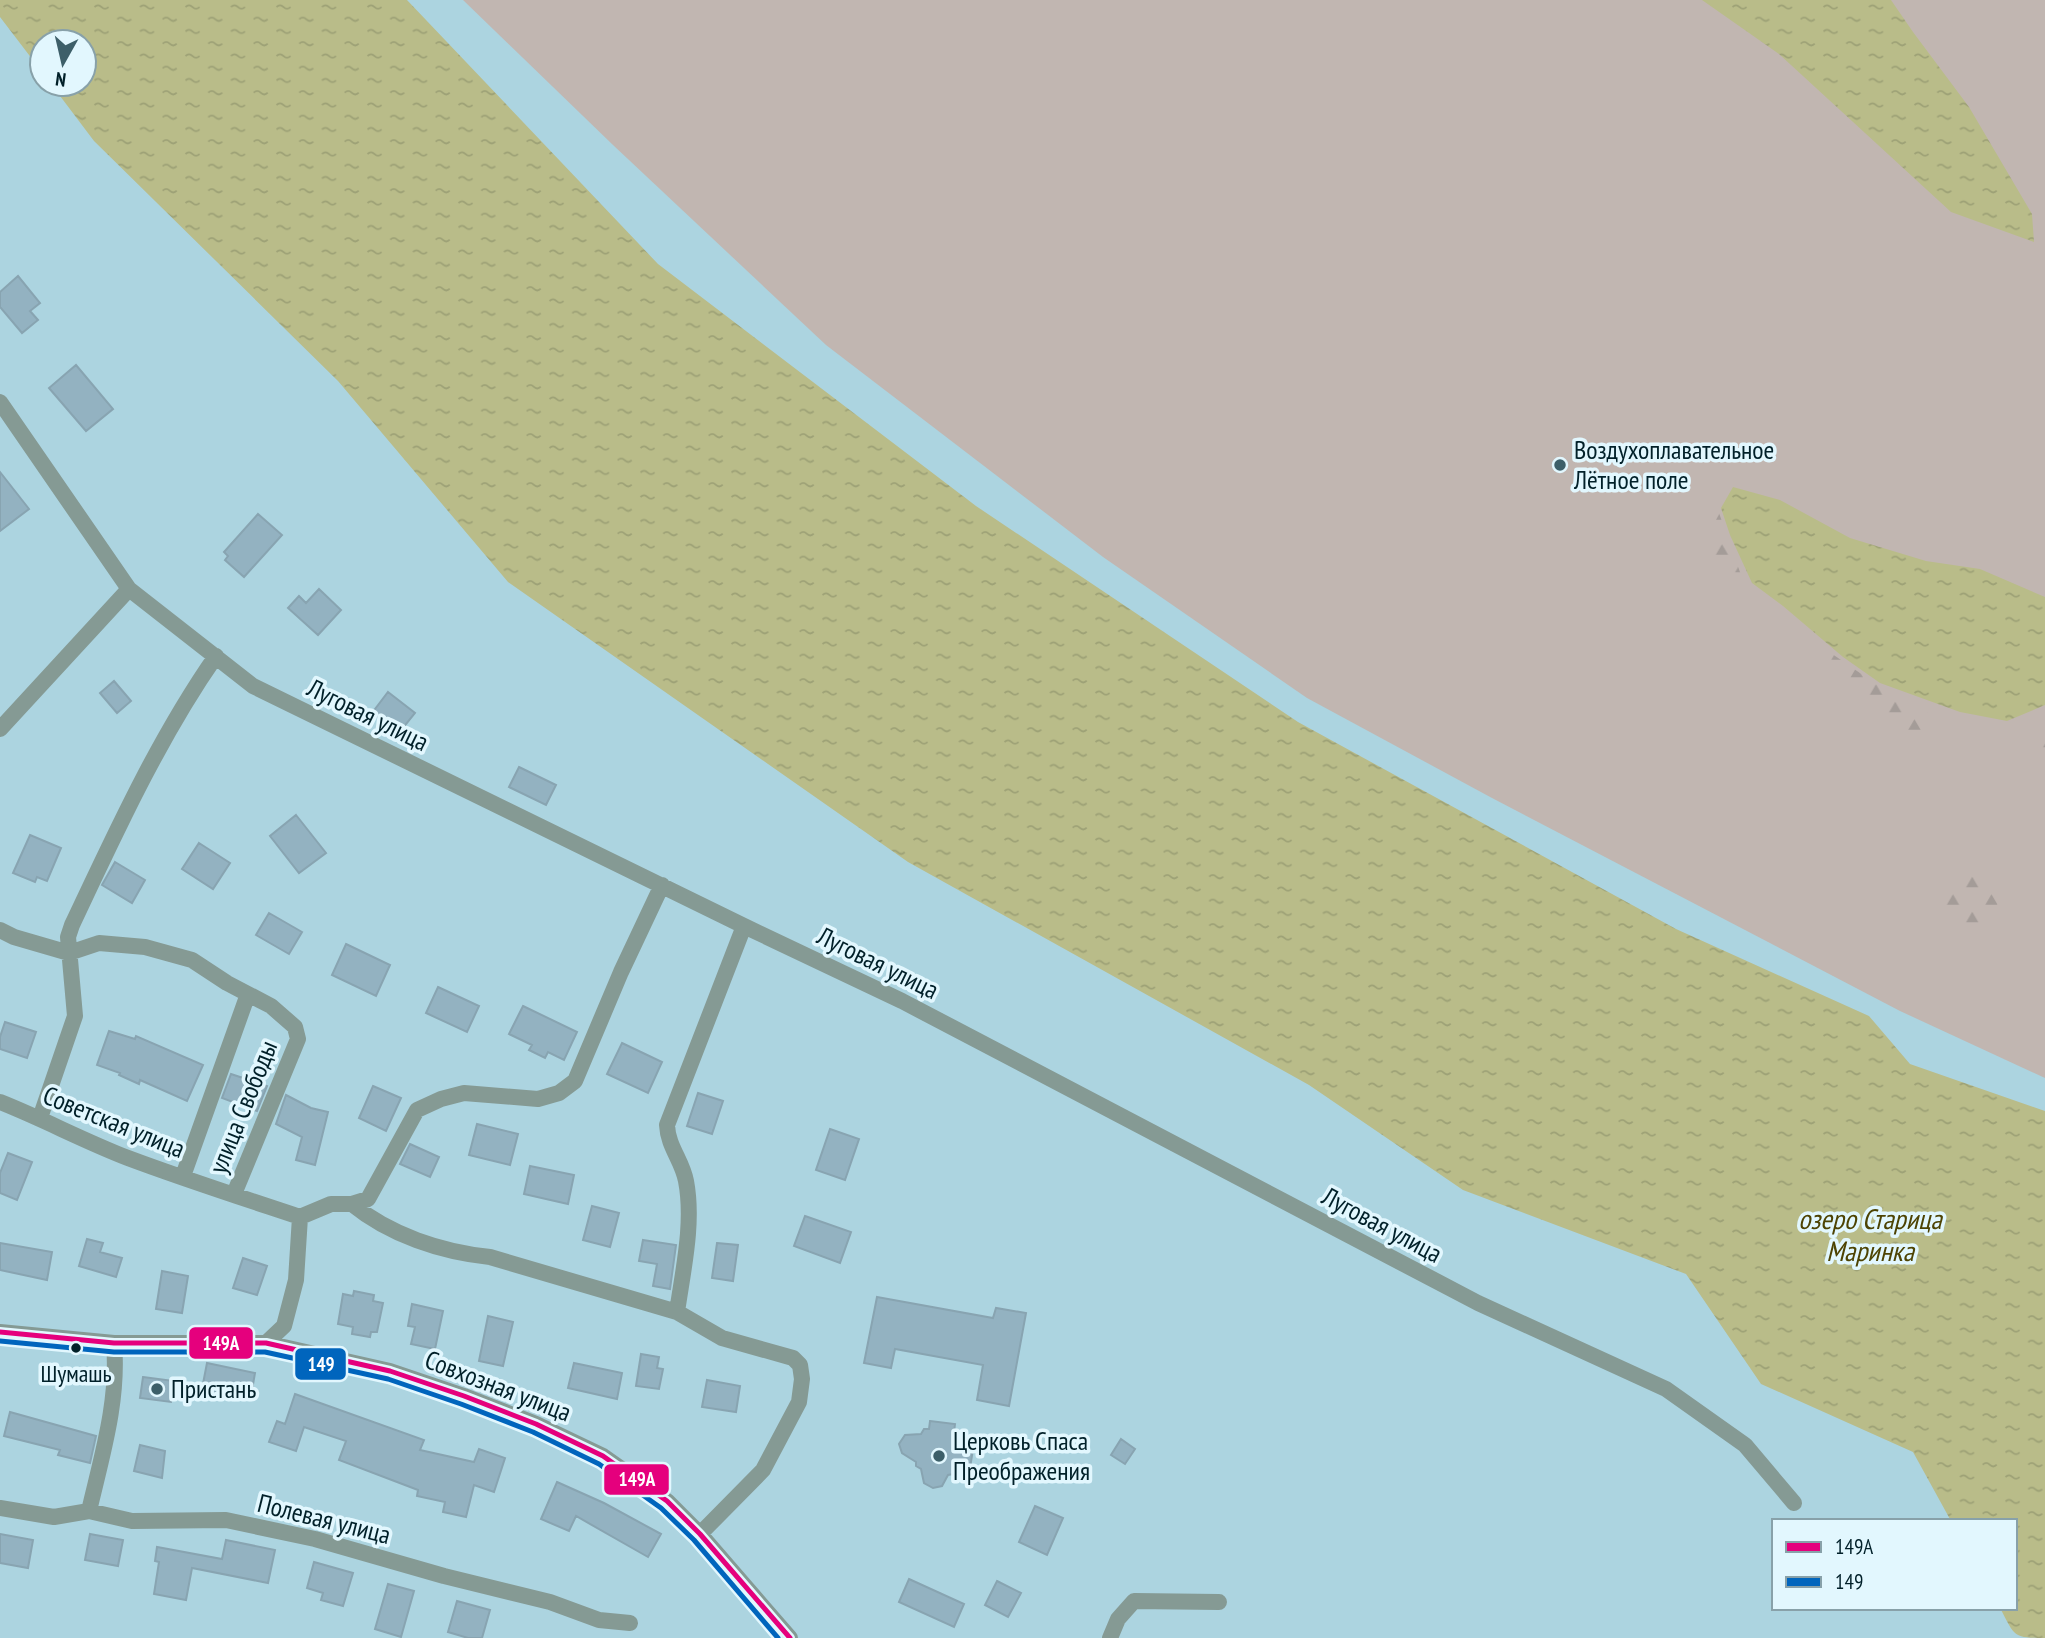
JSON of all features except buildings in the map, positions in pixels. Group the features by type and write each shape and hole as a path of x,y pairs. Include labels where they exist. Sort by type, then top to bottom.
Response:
{"street":[{"name":"Луговая улица","path":"0,402 6,424 129,589 253,686 914,1007 1478,1303 1666,1389 1745,1445 1794,1503"},
{"path":"0,729 129,589"},
{"path":"40,1118 75,1016 69,953 70,932 104,858 194,688 216,656"},
{"path":"266,1343 284,1326 296,1280 300,1217 331,1204 352,1204 369,1199 417,1110 464,1093 538,1099 559,1093 575,1081 621,972 662,885"},
{"path":"677,1312 689,1205 686,1181 679,1159 668,1140 667,1125 744,926"},
{"path":"0,930 14,937 69,953"},
{"name":"улица Свободы","path":"69,953 99,943 145,947 192,960 271,1006 295,1027 298,1039 234,1194"},
{"path":"183,1176 248,994"},
{"name":"Советская улица","path":"0,1102 129,1159 300,1217"},
{"path":"352,1204 368,1217 416,1240 460,1254 490,1258 677,1312 722,1338 793,1359 800,1365 802,1379 799,1402 762,1470 700,1534"},
{"name":"Совхозная улица","path":"0,1332 114,1343 266,1343 390,1371 464,1395 536,1424 603,1456 667,1502 700,1534 790,1638"},
{"path":"89,1511 114,1402 117,1372 114,1343"},
{"name":"Полевая улица","path":"0,1508 54,1517 89,1511 132,1521 226,1520 290,1534 550,1602 599,1620 630,1623"},
{"path":"1110,1638 1118,1619 1134,1601 1219,1602"}],"green space":[{"name":"Воздухоплавательное Лётное поле","path":"463,0 2045,0 2045,1078 1900,1011 1307,698 1103,557 826,345"},
{"path":"1719,513 1741,575 1722,572 1711,550 1712,529"},
{"path":"1825,649 1889,693 1932,715 1928,729 1915,736 1867,709 1823,666"},
{"path":"2045,714 2045,760 2038,747"},
{"path":"1969,871 2003,879 1995,916 1970,929 1942,909 1942,878"}],"water":[{"name":"озеро Старица Маринка","path":"0,0 407,0 658,264 976,506 1298,722 1676,929 1869,1016 1910,1064 2045,1111 2045,1638 2016,1634 2001,1610 2017,1610 2017,1519 1950,1519 1913,1452 1761,1384 1686,1274 1463,1190 1309,1085 908,862 508,582 338,381 94,141 62,98 98,98 98,28 28,28 28,54 0,17"},
{"path":"1702,0 1891,0 1969,107 2032,214 2034,242 1951,212 1779,54"},
{"path":"1733,487 1780,500 1850,538 1926,561 1980,569 2045,597 2045,705 2007,721 1960,712 1880,683 1843,657 1752,583 1721,508"}],"transit line":[{"name":"149А","path":"0,1332 114,1343 266,1343 390,1371 464,1396 536,1424 603,1456 667,1501 700,1534 790,1638"},
{"name":"149","path":"0,1341 114,1352 265,1352 388,1379 461,1404 533,1432 599,1464 661,1508 694,1540 778,1638"}],"place":[{"name":"Воздухоплавательное Лётное поле","path":"1560,465"},
{"name":"Шумашь","path":"76,1348"},
{"name":"Пристань","path":"157,1389"},
{"name":"Церковь Спаса Преображения","path":"939,1456"}]}
